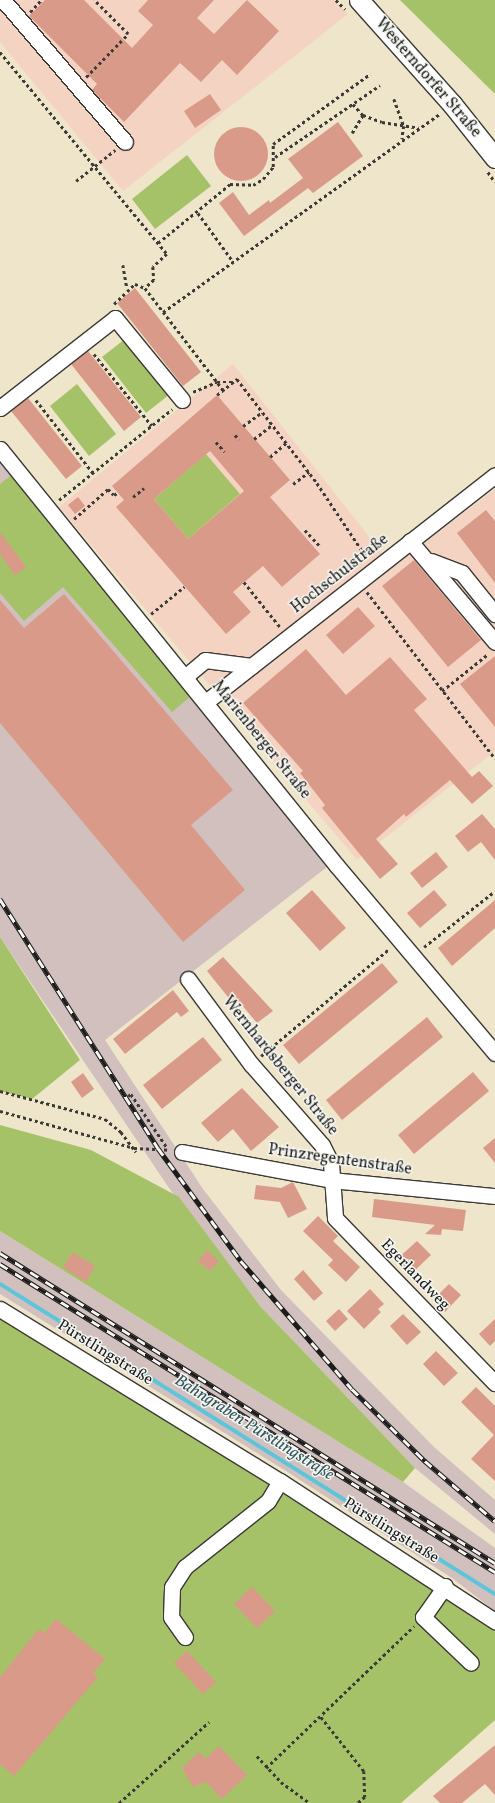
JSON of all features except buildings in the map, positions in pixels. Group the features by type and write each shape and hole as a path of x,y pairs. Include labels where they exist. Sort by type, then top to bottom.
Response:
{"main road":[{"name":"Westerndorfer Straße","path":"359,0 452,104 495,158"}],"street":[{"path":"3,0 125,142"},
{"path":"0,408 115,318 182,400"},
{"name":"Marienberger Straße","path":"0,449 48,510 207,701 400,940 495,1053"},
{"name":"Hochschulstraße","path":"207,701 495,475"},
{"path":"410,541 495,642"},
{"path":"426,559 455,573 462,573 494,614"},
{"path":"186,676 205,660 252,666"},
{"name":"Wernhardsberger Straße","path":"188,979 251,1064 322,1145 331,1163 331,1180"},
{"name":"Prinzregentenstraße","path":"175,1151 331,1180 495,1196"},
{"name":"Egerlandweg","path":"331,1180 336,1218 495,1383"},
{"name":"Pürstlingstraße","path":"0,1309 445,1586 495,1622"},
{"path":"185,1637 171,1617 172,1587 185,1567 268,1501 280,1482"},
{"path":"445,1586 422,1617 471,1663"}],"path":[{"path":"38,3 41,0"},
{"path":"78,86 128,34 94,0"},
{"path":"0,52 95,164 167,254 153,267 154,280 145,288"},
{"path":"158,243 198,213 230,184 253,185 263,179 273,167 275,157 273,144 370,74"},
{"path":"275,157 380,85"},
{"path":"394,99 404,126 402,139"},
{"path":"353,104 363,114 404,126 419,128"},
{"path":"163,312 232,260 442,112"},
{"path":"352,133 363,114"},
{"path":"76,181 95,164 125,142"},
{"path":"198,213 232,260"},
{"path":"123,265 127,288"},
{"path":"115,318 114,304 127,288 134,284 145,288 224,391"},
{"path":"48,510 152,426 94,354"},
{"path":"217,395 224,391 237,379 308,472 374,569"},
{"path":"217,382 233,382"},
{"path":"36,400 93,473"},
{"path":"243,426 262,412"},
{"path":"254,439 272,425"},
{"path":"235,435 239,439"},
{"path":"216,442 225,452"},
{"path":"270,457 286,443"},
{"path":"218,446 226,456"},
{"path":"294,484 308,472"},
{"path":"133,498 144,488"},
{"path":"63,528 108,489 114,495 117,493"},
{"path":"305,530 320,546"},
{"path":"359,581 442,691 495,758"},
{"path":"244,582 289,637"},
{"path":"141,623 184,587"},
{"path":"442,691 495,648"},
{"path":"414,955 495,891"},
{"path":"251,1064 400,940"},
{"path":"0,1091 105,1119 134,1148 136,1152"},
{"path":"128,1096 131,1094 175,1151"},
{"path":"0,1111 134,1148 175,1151"},
{"path":"266,1768 321,1717 422,1617"},
{"path":"321,1717 364,1771 365,1797 358,1803"},
{"path":"119,1803 209,1722"},
{"path":"257,1756 266,1768 310,1803"}],"shaded area":[{"path":"0,0 334,0 348,14 123,191 0,42"},
{"path":"233,364 393,567 495,489 495,751 357,860 59,507"},
{"path":"0,454 341,856 105,1040 203,1189 281,1290 434,1447 495,1500 495,1534 415,1468 260,1306 169,1188 0,937"},
{"path":"0,1231 403,1482 495,1548 495,1611 452,1578 286,1471 0,1294"}],"green space":[{"path":"400,0 495,0 495,94 401,1"},
{"path":"187,155 211,186 155,229 132,199"},
{"path":"134,332 179,387 146,413 102,357"},
{"path":"77,384 116,434 89,456 50,406"},
{"path":"206,454 240,494 188,539 154,499"},
{"path":"13,474 191,696 172,712 63,587 24,621 0,593 0,484"},
{"path":"0,937 80,1060 32,1099 0,1091"},
{"path":"0,1125 91,1150 179,1197 260,1306 415,1468 403,1482 0,1231"},
{"path":"0,1309 495,1621 495,1720 401,1803 0,1803"}],"waterway":[{"name":"Bahngraben Pürstlingstraße","path":"0,1284 495,1594"}],"railway":[{"path":"0,899 158,1148 241,1261 352,1389 425,1461 495,1521"},
{"path":"0,1253 495,1563"},
{"path":"0,1264 495,1572"}]}
